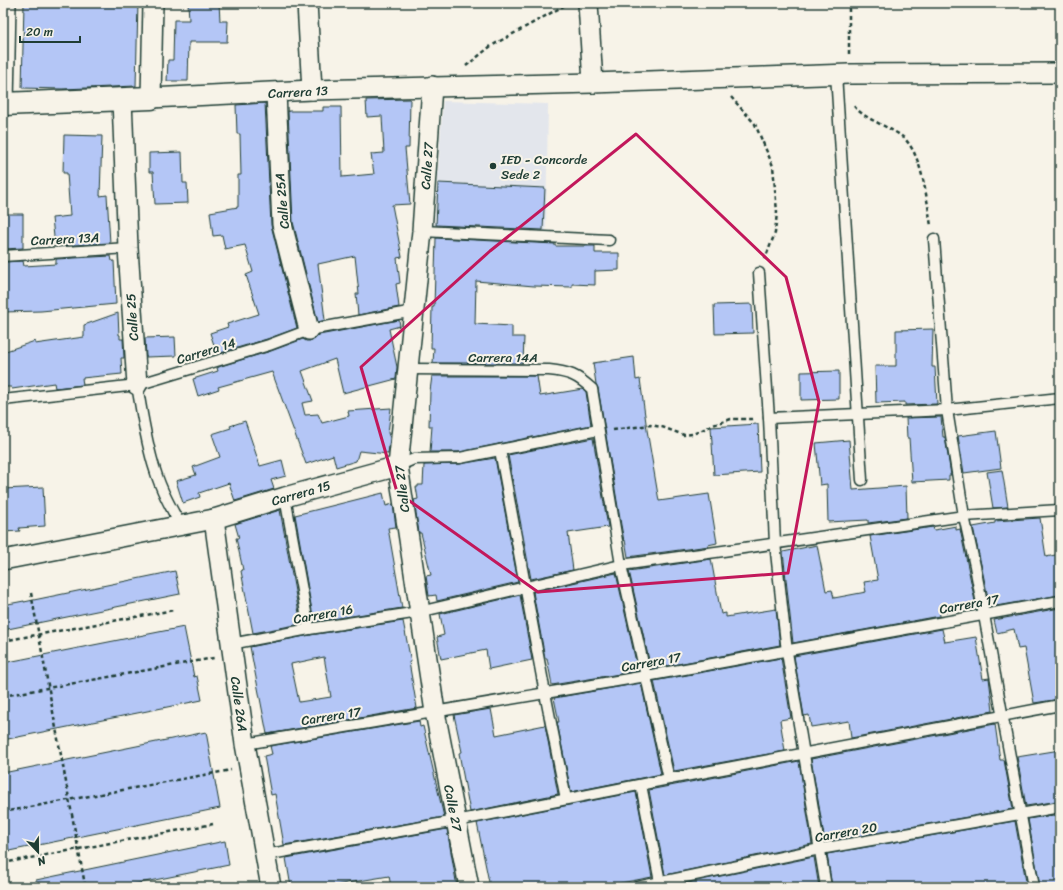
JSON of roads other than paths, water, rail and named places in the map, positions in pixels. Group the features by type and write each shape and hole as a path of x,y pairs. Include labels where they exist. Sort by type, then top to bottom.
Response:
{"street":[{"path":"3,104 6,3"},
{"path":"151,98 153,3"},
{"path":"307,3 312,90"},
{"path":"588,3 593,83"},
{"name":"Carrera 13","path":"3,104 432,86 593,83 842,74 1060,73"},
{"name":"Calle 27","path":"432,86 422,232 398,466 435,712 469,887"},
{"name":"Calle 25A","path":"276,93 282,224 309,330"},
{"name":"Calle 25","path":"122,100 128,248 137,385"},
{"name":"Carrera 15","path":"3,560 214,519 285,497 398,466"},
{"name":"Calle 26A","path":"214,519 245,744 271,887"}],"lane":[{"path":"842,74 857,414 862,480"},
{"path":"422,232 610,240"},
{"path":"934,239 947,410 964,516 976,566 1034,887"},
{"name":"Carrera 13A","path":"3,256 128,248"},
{"path":"759,273 770,418 775,543 787,652 826,887"},
{"name":"Carrera 14","path":"3,400 137,385 269,345 309,330 414,311"},
{"name":"Carrera 14A","path":"408,369 548,370 562,371 575,375 592,389 598,430"},
{"name":"Calle 25","path":"137,385 155,470 163,492 181,526"},
{"path":"770,418 947,410 1060,398"},
{"path":"598,430 621,565 669,779"},
{"name":"Carrera 15","path":"398,466 414,459 460,458 598,430"},
{"path":"500,450 566,799"},
{"path":"285,497 309,629"},
{"name":"Carrera 16","path":"232,650 309,629 419,612 621,565 964,516 1060,510"},
{"name":"Carrera 17","path":"245,744 787,652 1060,601"},
{"path":"265,854 456,821 1060,705"},
{"path":"641,785 660,885"},
{"name":"Carrera 20","path":"638,887 660,885 820,849 1060,807"}],"place":[{"name":"IED - Concorde Sede 2","path":"493,166"}]}
